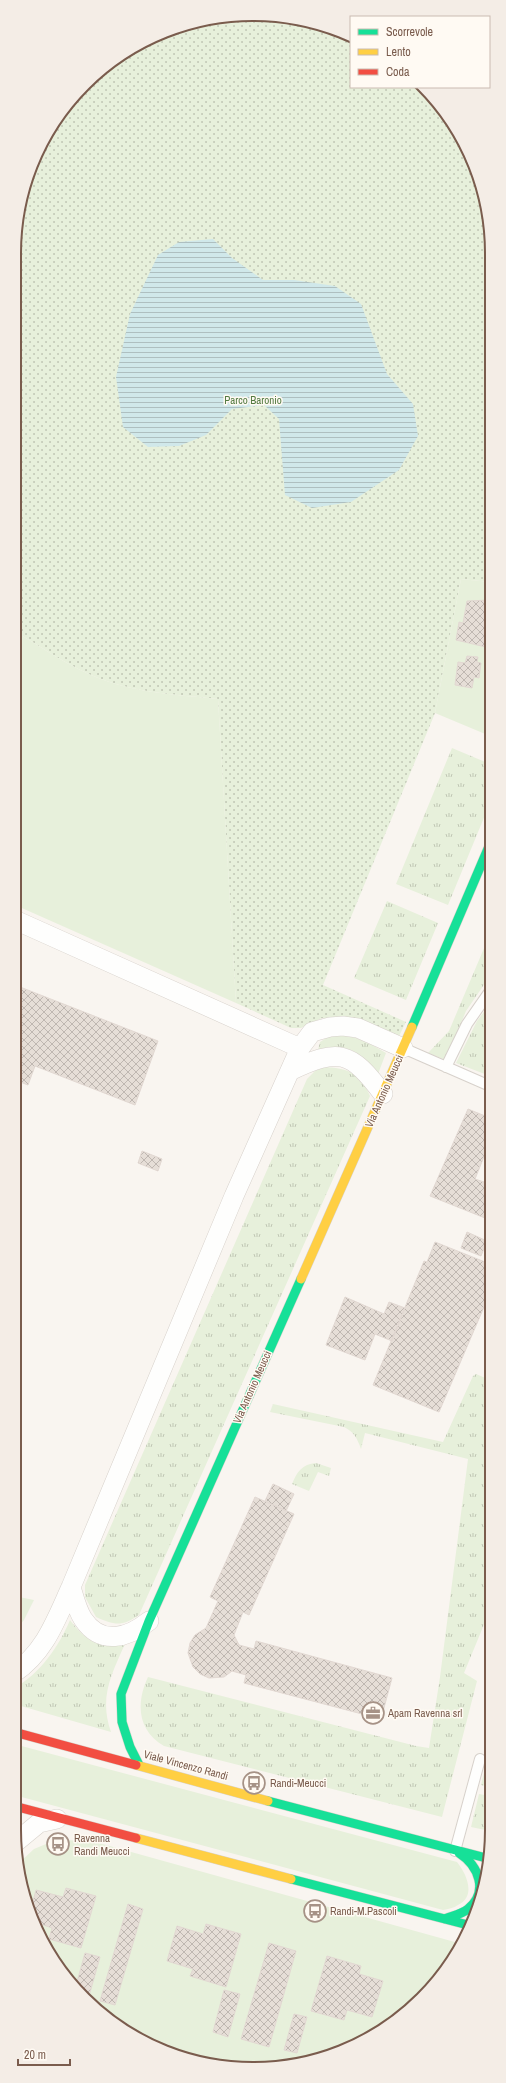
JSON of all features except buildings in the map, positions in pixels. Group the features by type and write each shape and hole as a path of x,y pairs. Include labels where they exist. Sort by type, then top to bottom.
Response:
{"street":[{"path":"403,1048 485,856"},
{"path":"21,923 300,1048"},
{"name":"Via Antonio Meucci","path":"21,1667 38,1653 50,1633 71,1587 234,1196 300,1048 312,1032 330,1027 343,1026 358,1028 403,1048 149,1621 121,1694 122,1722 130,1747 139,1765"},
{"path":"290,1071 326,1057 340,1056 354,1062 366,1072 382,1094"},
{"path":"71,1587 82,1619 91,1629 103,1635 116,1637 130,1635 149,1621"},
{"name":"Viale Vincenzo Randi","path":"21,1734 457,1852 483,1858"},
{"path":"21,1808 57,1819 465,1924"},
{"path":"21,1838 39,1823 57,1819"},
{"path":"457,1852 471,1860 479,1873 480,1878"},
{"path":"445,1919 467,1910 474,1902"}],"lane":[{"path":"446,1067 467,1024 485,998"},
{"path":"403,1048 485,1084"},
{"path":"457,1852 480,1759"}],"green space":[{"name":"Parco Baronio","path":"238,21 268,21 298,25 328,33 350,42 350,88 416,88 446,124 461,150 473,178 481,208 485,238 485,581 461,579 435,713 323,985 406,1022 398,1038 340,1019 322,1018 301,1028 291,1028 236,1003 218,699 159,693 115,684 79,669 21,635 21,238 25,208 33,178 45,150 60,124 69,112 100,79 124,60 137,52 178,33 208,25"},
{"path":"461,579 485,581 485,734 435,713"},
{"path":"21,635 79,669 115,684 159,693 218,699 236,1003 21,908"},
{"path":"452,748 485,762 485,815 448,905 396,884"},
{"path":"387,901 438,923 406,1000 354,978"},
{"path":"485,946 485,983 466,1011 446,1060 428,1053 449,1031"},
{"path":"485,1011 485,1074 456,1063 477,1021"},
{"path":"343,1034 365,1041 386,1053 378,1074 366,1060 345,1048 337,1047 318,1050 320,1042 331,1035"},
{"path":"323,1067 340,1069 352,1073 362,1082 370,1096 139,1615 128,1622 118,1624 102,1620 96,1617 85,1597 85,1585 307,1079 315,1071"},
{"path":"476,1374 485,1378 485,1622 464,1673 477,1681 442,1817 164,1746 155,1740 148,1732 141,1715 142,1696 148,1677 416,1746 429,1748 440,1677 468,1459 365,1433 361,1449 355,1436 344,1427 270,1412 273,1404 443,1442 473,1376"},
{"path":"316,1463 331,1468 329,1476 318,1472 309,1491 292,1484 301,1469 307,1465"},
{"path":"21,1597 34,1600 21,1624"},
{"path":"70,1620 87,1638 93,1641 107,1645 125,1644 111,1677 106,1697 106,1708 111,1732 21,1706 21,1683 32,1675 48,1658 66,1630"},
{"path":"21,1746 457,1862 464,1872 468,1884 467,1896 464,1901 456,1906 443,1910 21,1797"},
{"path":"485,1769 485,1786 481,1785"},
{"path":"479,1794 485,1795 485,1830 471,1827"},
{"path":"58,1839 99,1843 456,1942 437,1971 417,1994 382,2023 356,2038 328,2050 298,2058 268,2062 238,2062 208,2058 173,2048 150,2038 124,2023 89,1994 69,1971 52,1946 33,1905 25,1875 23,1859 34,1849"}],"water":[{"path":"213,239 232,258 263,280 294,280 335,286 361,304 387,374 413,404 418,436 399,470 351,502 312,508 285,495 279,419 264,405 232,409 206,435 179,446 148,447 123,427 116,377 130,314 158,255 179,242"}],"traffic: fast":[{"path":"412,1027 485,856"},
{"path":"139,1765 130,1747 122,1722 121,1694 149,1621 301,1279"},
{"path":"268,1801 483,1857"},
{"path":"459,1853 472,1865 479,1882"},
{"path":"291,1879 465,1924"},
{"path":"445,1919 466,1911 474,1902"}],"traffic: slow":[{"path":"301,1279 412,1027"},
{"path":"136,1765 268,1801"},
{"path":"136,1838 291,1879"}],"traffic: jam":[{"path":"21,1734 136,1765"},
{"path":"21,1808 136,1838"}],"place":[{"name":"Apam Ravenna srl","path":"373,1713"},
{"name":"Randi-Meucci","path":"254,1783"},
{"name":"Ravenna Randi Meucci","path":"58,1844"},
{"name":"Randi-M.Pascoli","path":"315,1911"}]}
